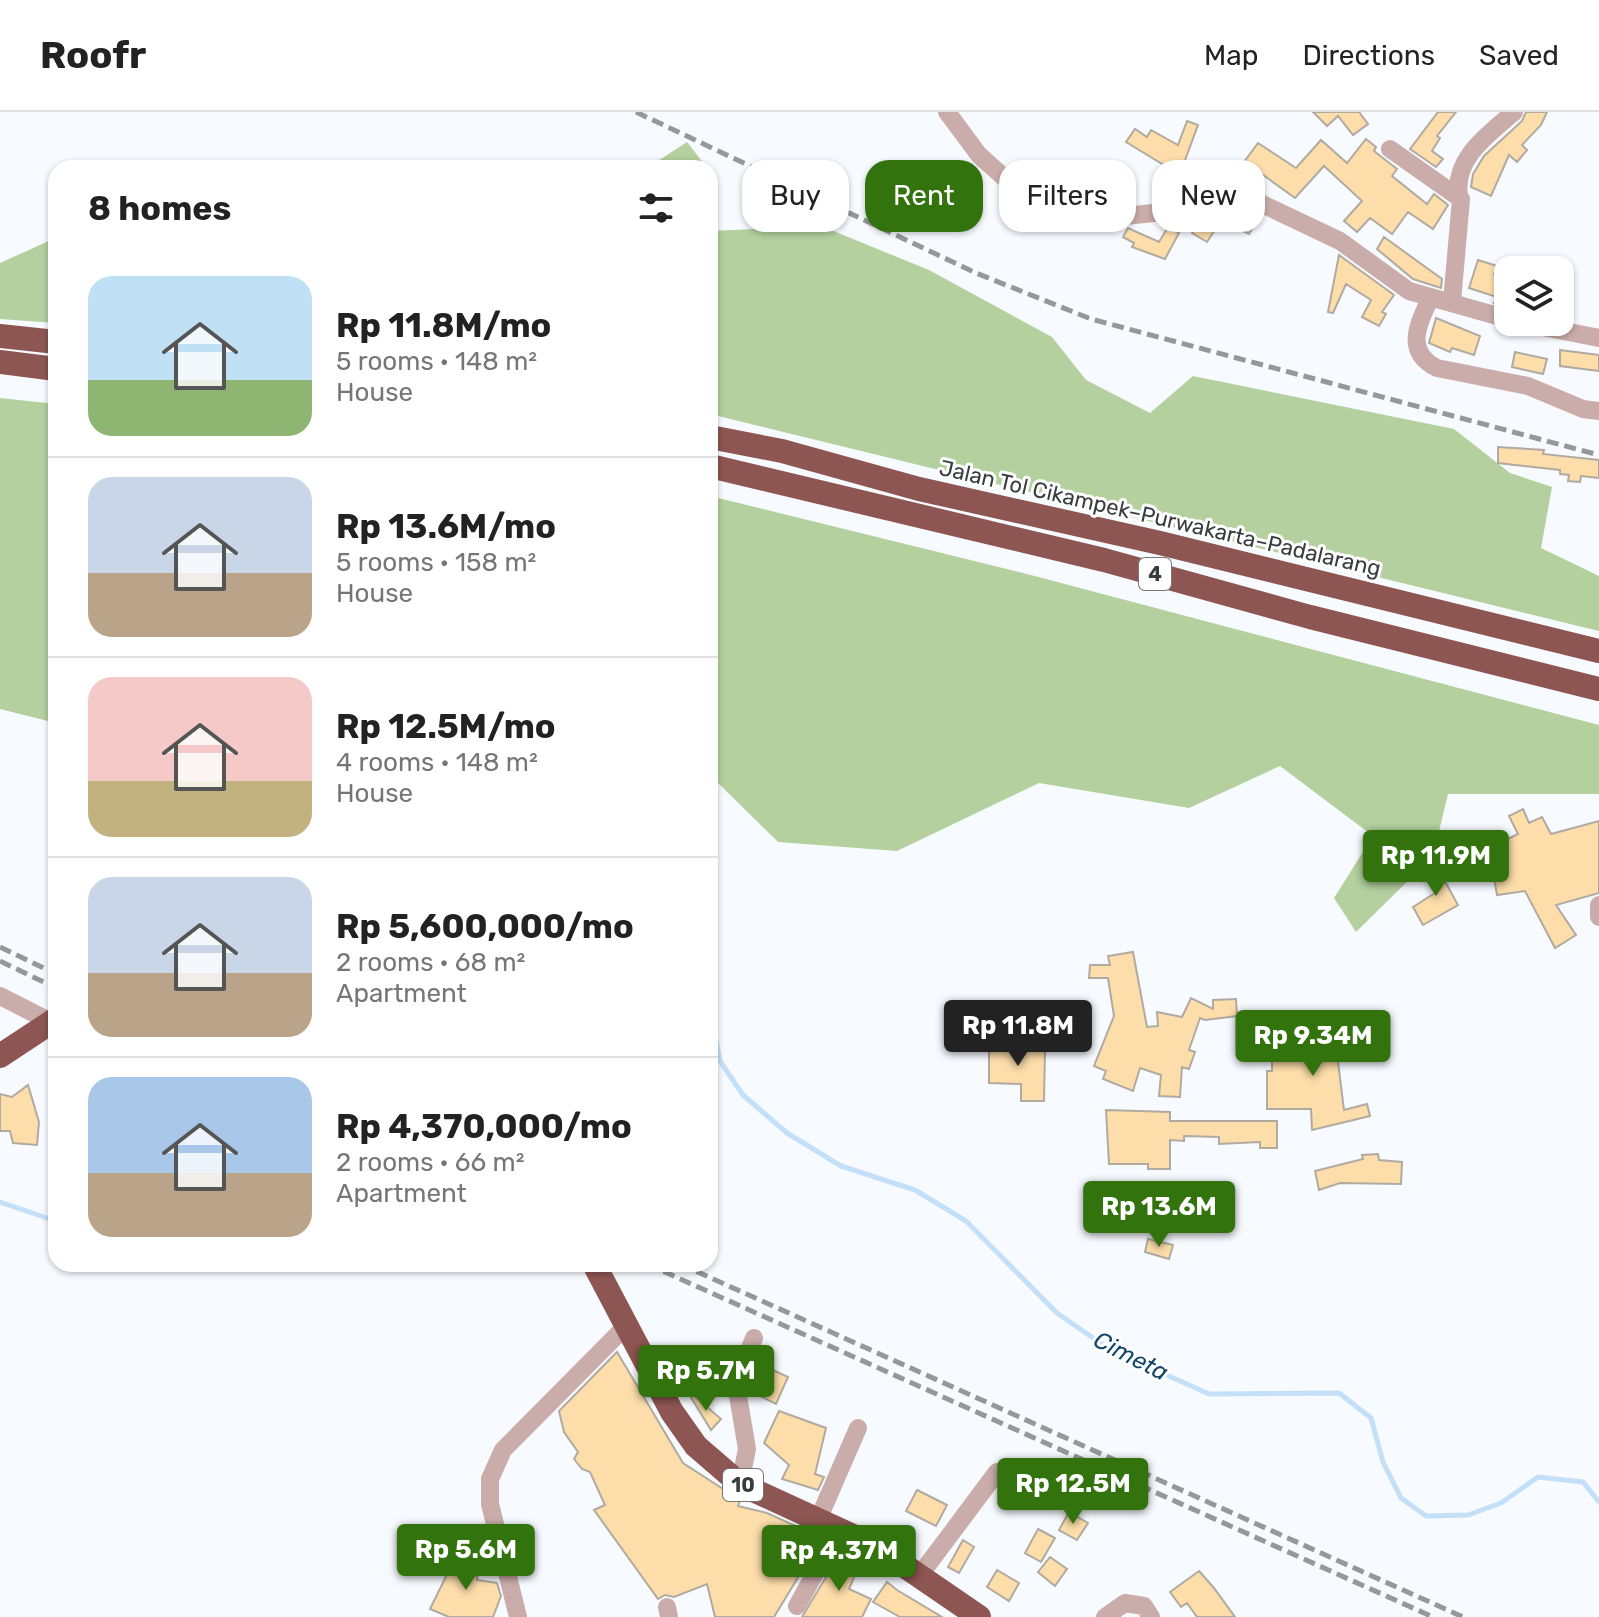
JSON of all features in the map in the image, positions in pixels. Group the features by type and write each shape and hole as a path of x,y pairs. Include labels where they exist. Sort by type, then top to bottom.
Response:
{"highway":[{"path":"0,336 48,341"},
{"path":"0,362 48,368"},
{"name":"Jalan Tol Cikampek–Purwakarta–Padalarang","path":"718,439 796,454 919,489 1160,543 1599,651"},
{"name":"4","path":"718,468 1104,560 1310,617 1599,689"},
{"path":"0,1056 48,1024"},
{"name":"10","path":"598,1272 680,1424 696,1446 740,1484 877,1547 979,1617"}],"street":[{"path":"947,112 979,155 1017,189 1044,204 1097,219 1258,202 1340,241 1370,259 1409,291 1494,315"},
{"path":"1452,302 1462,205 1457,181 1462,164 1514,112"},
{"path":"1390,149 1428,178 1459,196"},
{"path":"1430,299 1415,338 1419,353 1426,362 1437,368 1528,386 1583,409 1599,411"},
{"path":"1574,333 1599,338"},
{"path":"1599,905 1599,917"},
{"path":"0,996 48,1017"},
{"path":"518,1617 490,1504 494,1468 503,1450 627,1325"},
{"path":"740,1484 747,1449 736,1384 754,1338"},
{"path":"797,1606 828,1525 858,1428"},
{"path":"920,1575 997,1472"},
{"path":"1105,1617 1125,1603 1144,1606 1151,1617"}],"green space":[{"path":"687,142 701,160 659,160"},
{"path":"718,231 836,232 929,270 1052,337 1086,380 1150,413 1193,376 1454,429 1510,473 1552,487 1541,548 1599,576 1599,631 718,416"},
{"path":"48,241 48,322 0,319 0,263"},
{"path":"0,398 48,403 48,721 0,709"},
{"path":"718,498 1027,574 1599,725 1599,794 1448,794 1433,856 1356,932 1334,898 1373,836 1280,766 1189,808 1039,783 897,851 778,842 718,783"}],"building":[{"path":"1313,112 1359,112 1368,124 1353,135 1338,116 1327,126"},
{"path":"1438,112 1456,112 1437,136 1440,138 1432,151 1443,159 1436,167 1410,149"},
{"path":"1526,112 1547,112 1541,125 1522,145 1527,150 1517,162 1509,155 1491,196 1471,187 1473,174 1484,156 1522,121"},
{"path":"1187,121 1198,125 1185,160 1156,160 1126,142 1135,129 1147,137 1151,130 1178,145"},
{"path":"1366,139 1376,147 1374,151 1397,169 1392,176 1427,204 1434,194 1448,205 1433,229 1408,212 1392,234 1370,218 1357,232 1344,221 1362,201 1324,166 1295,198 1265,176 1265,160 1245,160 1258,143 1296,168 1321,140 1347,163"},
{"path":"1126,232 1136,232 1159,242 1165,232 1179,233 1165,259 1132,247 1134,243 1123,237"},
{"path":"1193,232 1214,232 1207,242"},
{"path":"1384,237 1442,279 1441,288 1413,279 1377,249"},
{"path":"1339,255 1394,295 1382,312 1386,314 1379,326 1362,317 1371,300 1346,284 1333,313 1328,312"},
{"path":"1478,260 1494,265 1494,296 1469,288"},
{"path":"1436,318 1480,336 1474,355 1452,348 1450,352 1429,343"},
{"path":"1560,350 1599,355 1599,371 1560,366"},
{"path":"1515,352 1547,359 1543,374 1512,367"},
{"path":"1498,447 1544,450 1543,454 1599,460 1599,478 1581,476 1580,482 1568,481 1569,475 1560,474 1560,470 1498,463"},
{"path":"1523,809 1529,823 1542,817 1551,834 1599,821 1599,893 1556,905 1576,935 1555,948 1525,891 1497,895 1489,848 1518,834 1509,816"},
{"path":"1436,865 1458,905 1423,925 1413,907 1435,893 1424,871"},
{"path":"1133,952 1147,1027 1158,1026 1157,1012 1182,1017 1191,998 1213,1009 1213,1000 1236,999 1237,1016 1200,1018 1189,1050 1195,1052 1189,1069 1182,1067 1180,1097 1159,1096 1161,1075 1140,1068 1133,1091 1103,1079 1106,1071 1094,1066 1114,1016 1108,978 1089,978 1090,965 1110,965 1108,956"},
{"path":"1341,1017 1342,1030 1339,1031 1336,1046 1344,1110 1367,1104 1370,1116 1312,1130 1311,1109 1267,1109 1267,1071 1272,1071 1272,1057 1304,1056 1300,1022"},
{"path":"989,1039 1017,1039 1017,1050 1045,1051 1044,1101 1021,1101 1021,1084 989,1083"},
{"path":"28,1085 39,1122 37,1145 13,1143 10,1131 0,1131 0,1094 12,1097"},
{"path":"1106,1110 1170,1112 1170,1121 1277,1121 1277,1148 1260,1148 1260,1142 1219,1144 1219,1137 1184,1136 1184,1141 1170,1140 1170,1169 1148,1169 1148,1164 1109,1164"},
{"path":"1378,1154 1379,1160 1402,1162 1401,1184 1340,1183 1319,1190 1315,1171 1363,1159 1362,1155"},
{"path":"1148,1239 1173,1245 1169,1259 1145,1252"},
{"path":"617,1352 683,1463 740,1500 738,1506 767,1513 811,1533 811,1556 774,1617 715,1617 707,1584 674,1597 665,1595 658,1599 594,1510 605,1505 590,1472 582,1469 574,1459 578,1452 564,1432 559,1411"},
{"path":"766,1367 788,1377 776,1404 754,1393"},
{"path":"692,1394 721,1419 711,1430 690,1396"},
{"path":"779,1411 826,1428 815,1474 824,1477 818,1490 782,1479 789,1465 764,1443"},
{"path":"917,1490 947,1505 936,1526 906,1511"},
{"path":"1069,1512 1088,1523 1077,1540 1059,1530"},
{"path":"1038,1529 1055,1538 1041,1562 1025,1553"},
{"path":"963,1540 974,1547 959,1573 948,1567"},
{"path":"841,1552 861,1561 849,1589 871,1599 862,1617 802,1617"},
{"path":"456,1556 478,1558 477,1580 497,1583 501,1596 493,1617 449,1617 430,1609"},
{"path":"1050,1557 1067,1569 1055,1586 1038,1572"},
{"path":"997,1570 1019,1583 1009,1601 987,1587"},
{"path":"1199,1571 1235,1617 1197,1617 1187,1603 1181,1607 1170,1592"},
{"path":"887,1582 942,1617 900,1617 873,1602"}],"waterway":[{"name":"Cimeta","path":"718,1051 720,1061 743,1095 787,1133 841,1166 915,1190 966,1221 1057,1313 1109,1349 1209,1394 1339,1393 1371,1418 1383,1462 1401,1498 1426,1516 1468,1515 1501,1503 1538,1477 1583,1482 1599,1502"},
{"name":"Cimeta","path":"0,1202 48,1218"}],"railway":[{"path":"636,112 976,273 1091,319 1599,455"},
{"path":"0,947 48,970"},
{"path":"0,961 48,984"},
{"path":"665,1272 1433,1617"},
{"path":"698,1272 1463,1617"}]}
